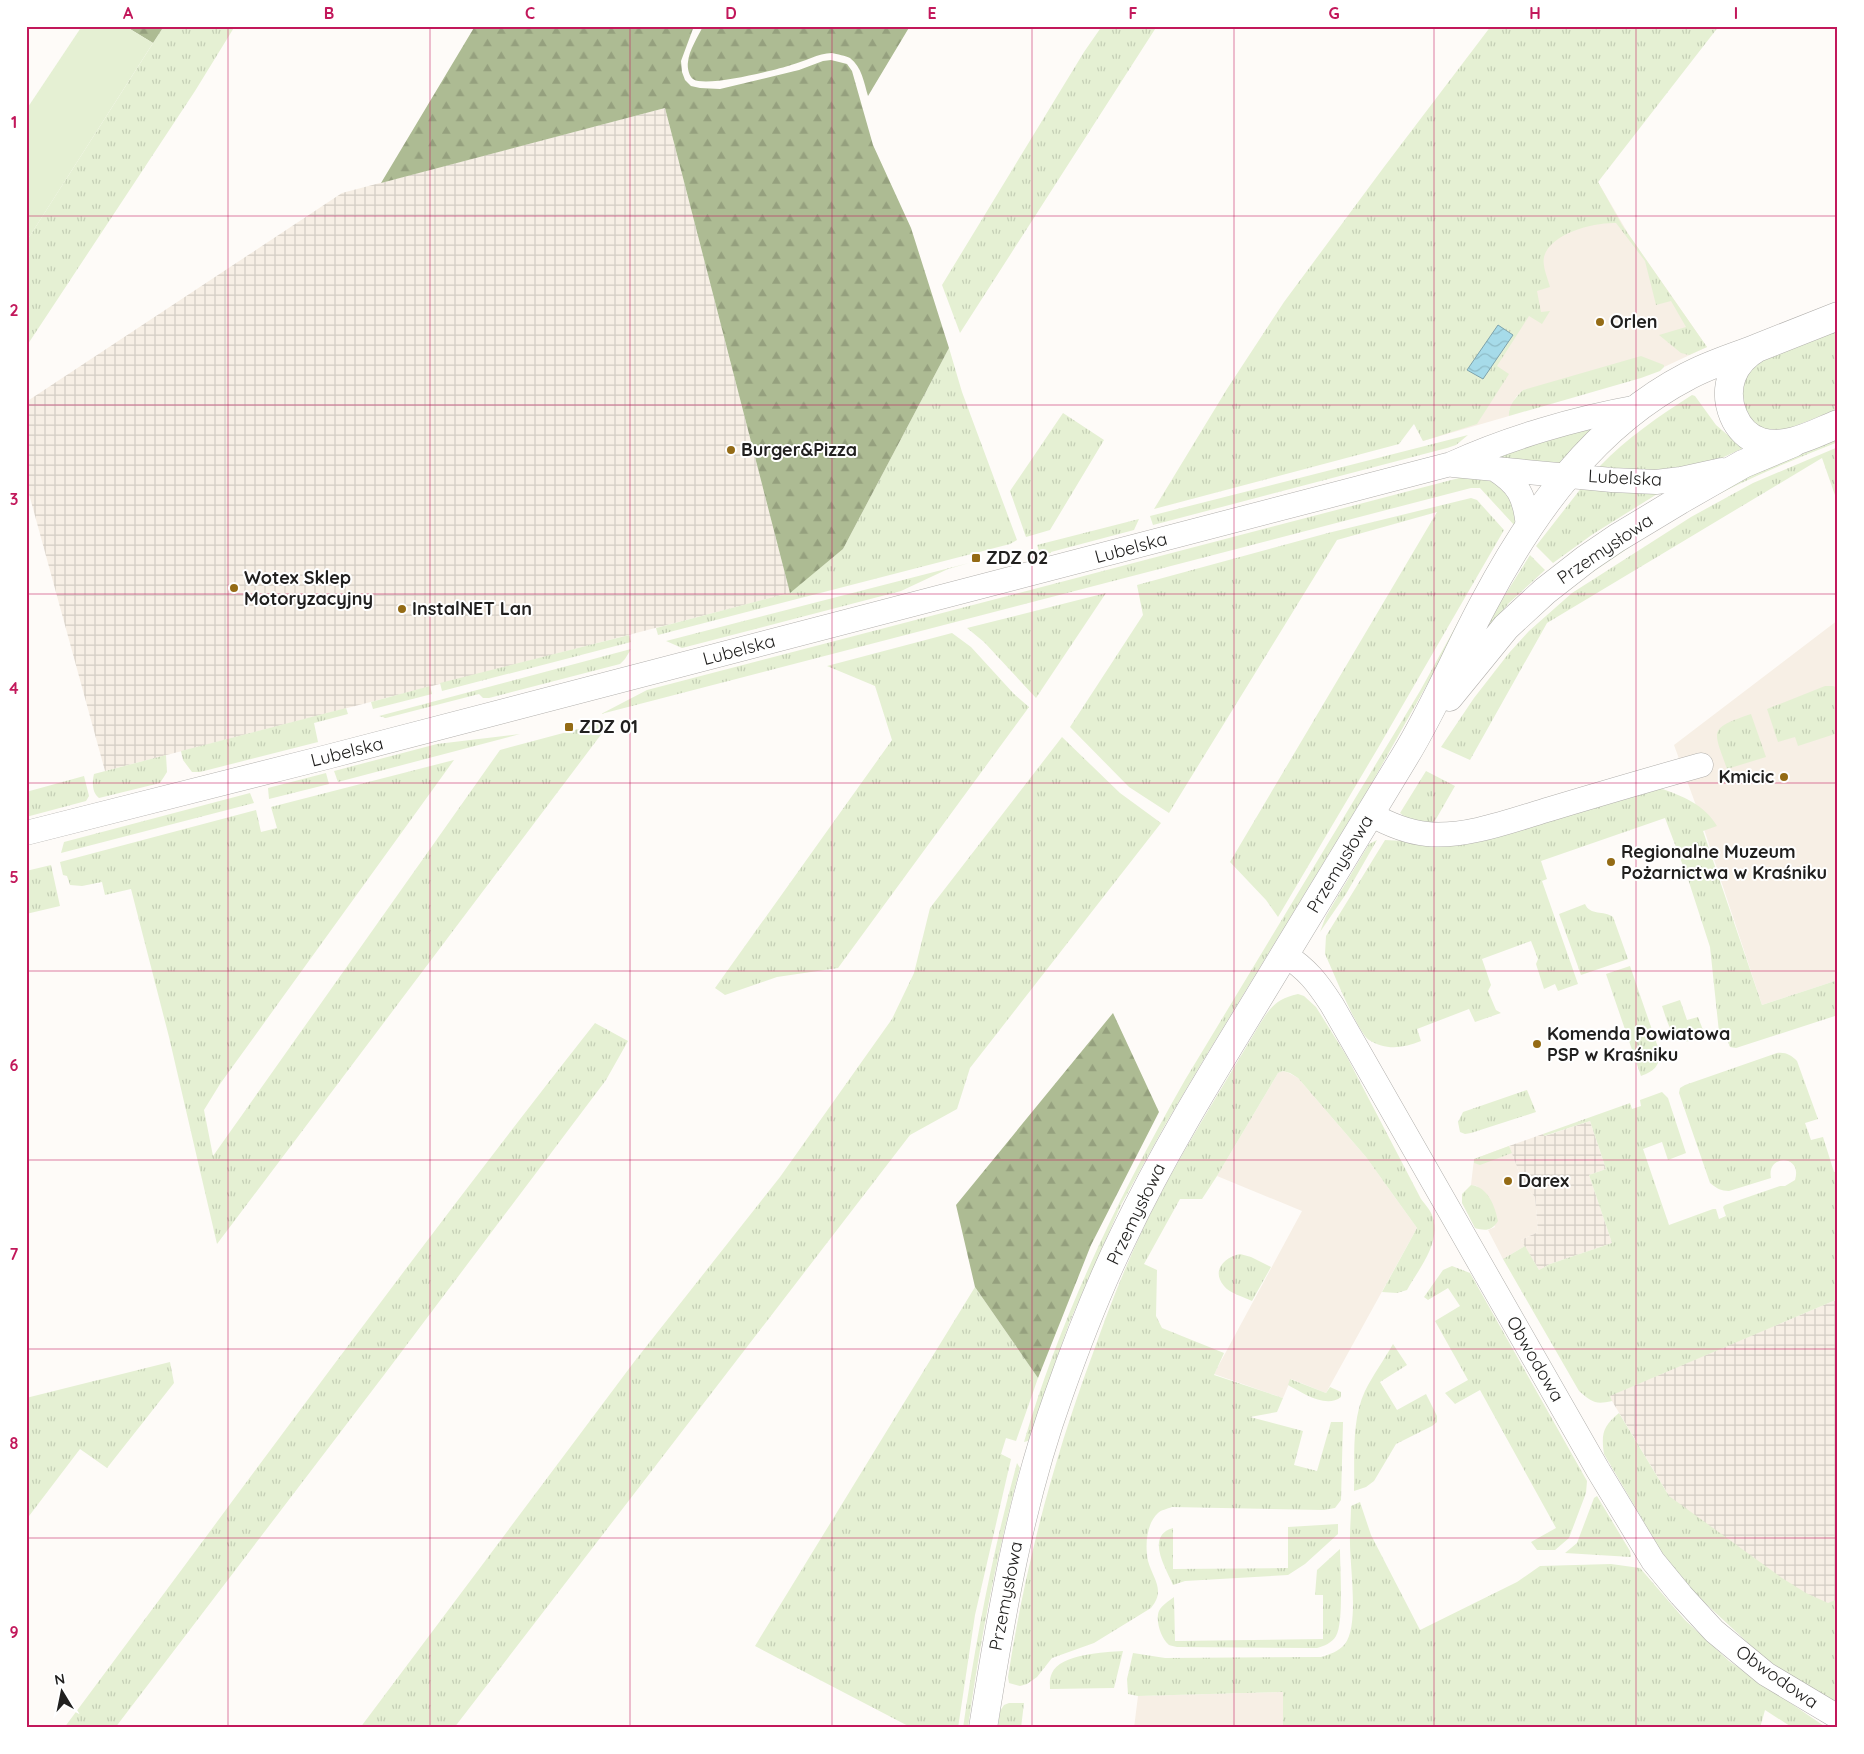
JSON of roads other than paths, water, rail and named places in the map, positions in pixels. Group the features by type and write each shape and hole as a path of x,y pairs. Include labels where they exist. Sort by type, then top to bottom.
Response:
{"main road":[{"name":"Lubelska","path":"1638,408 1696,372 1838,316"},
{"path":"1756,348 1741,360 1732,376 1729,396 1734,416 1744,433 1751,438 1761,442 1793,443"},
{"name":"Przemysłowa","path":"983,1728 1001,1617 1020,1525 1051,1419 1082,1333 1118,1248 1154,1174 1210,1076 1409,750 1484,602 1528,527 1601,438 1638,408"},
{"name":"Lubelska","path":"1743,464 1838,424"},
{"name":"Przemysłowa","path":"1409,750 1492,643 1506,627 1545,591 1580,563 1617,538 1743,464"}],"street":[{"name":"Lubelska","path":"26,833 407,736 1451,464 1486,448 1513,439 1610,412 1638,408"},
{"name":"Lubelska","path":"1451,464 1612,480 1656,482 1700,476 1743,464"},
{"path":"1492,468 1514,483 1527,515 1528,527"},
{"path":"1370,814 1391,825 1414,832 1448,834 1514,820 1701,765"},
{"name":"Obwodowa","path":"1284,954 1303,967 1316,981 1332,1005 1598,1470 1653,1561 1681,1596 1714,1631 1766,1674 1838,1718"}],"water":[{"path":"1498,325 1513,335 1483,379 1467,370"}],"place":[{"name":"Orlen","path":"1600,322"},
{"name":"Burger&Pizza","path":"731,450"},
{"name":"ZDZ 02","path":"976,558"},
{"name":"Wotex Sklep Motoryzacyjny","path":"234,588"},
{"name":"InstalNET Lan","path":"402,609"},
{"name":"ZDZ 01","path":"569,727"},
{"name":"Kmicic","path":"1784,777"},
{"name":"Regionalne Muzeum Pożarnictwa w Kraśniku","path":"1611,862"},
{"name":"Komenda Powiatowa PSP w Kraśniku","path":"1537,1044"},
{"name":"Darex","path":"1508,1181"}]}
